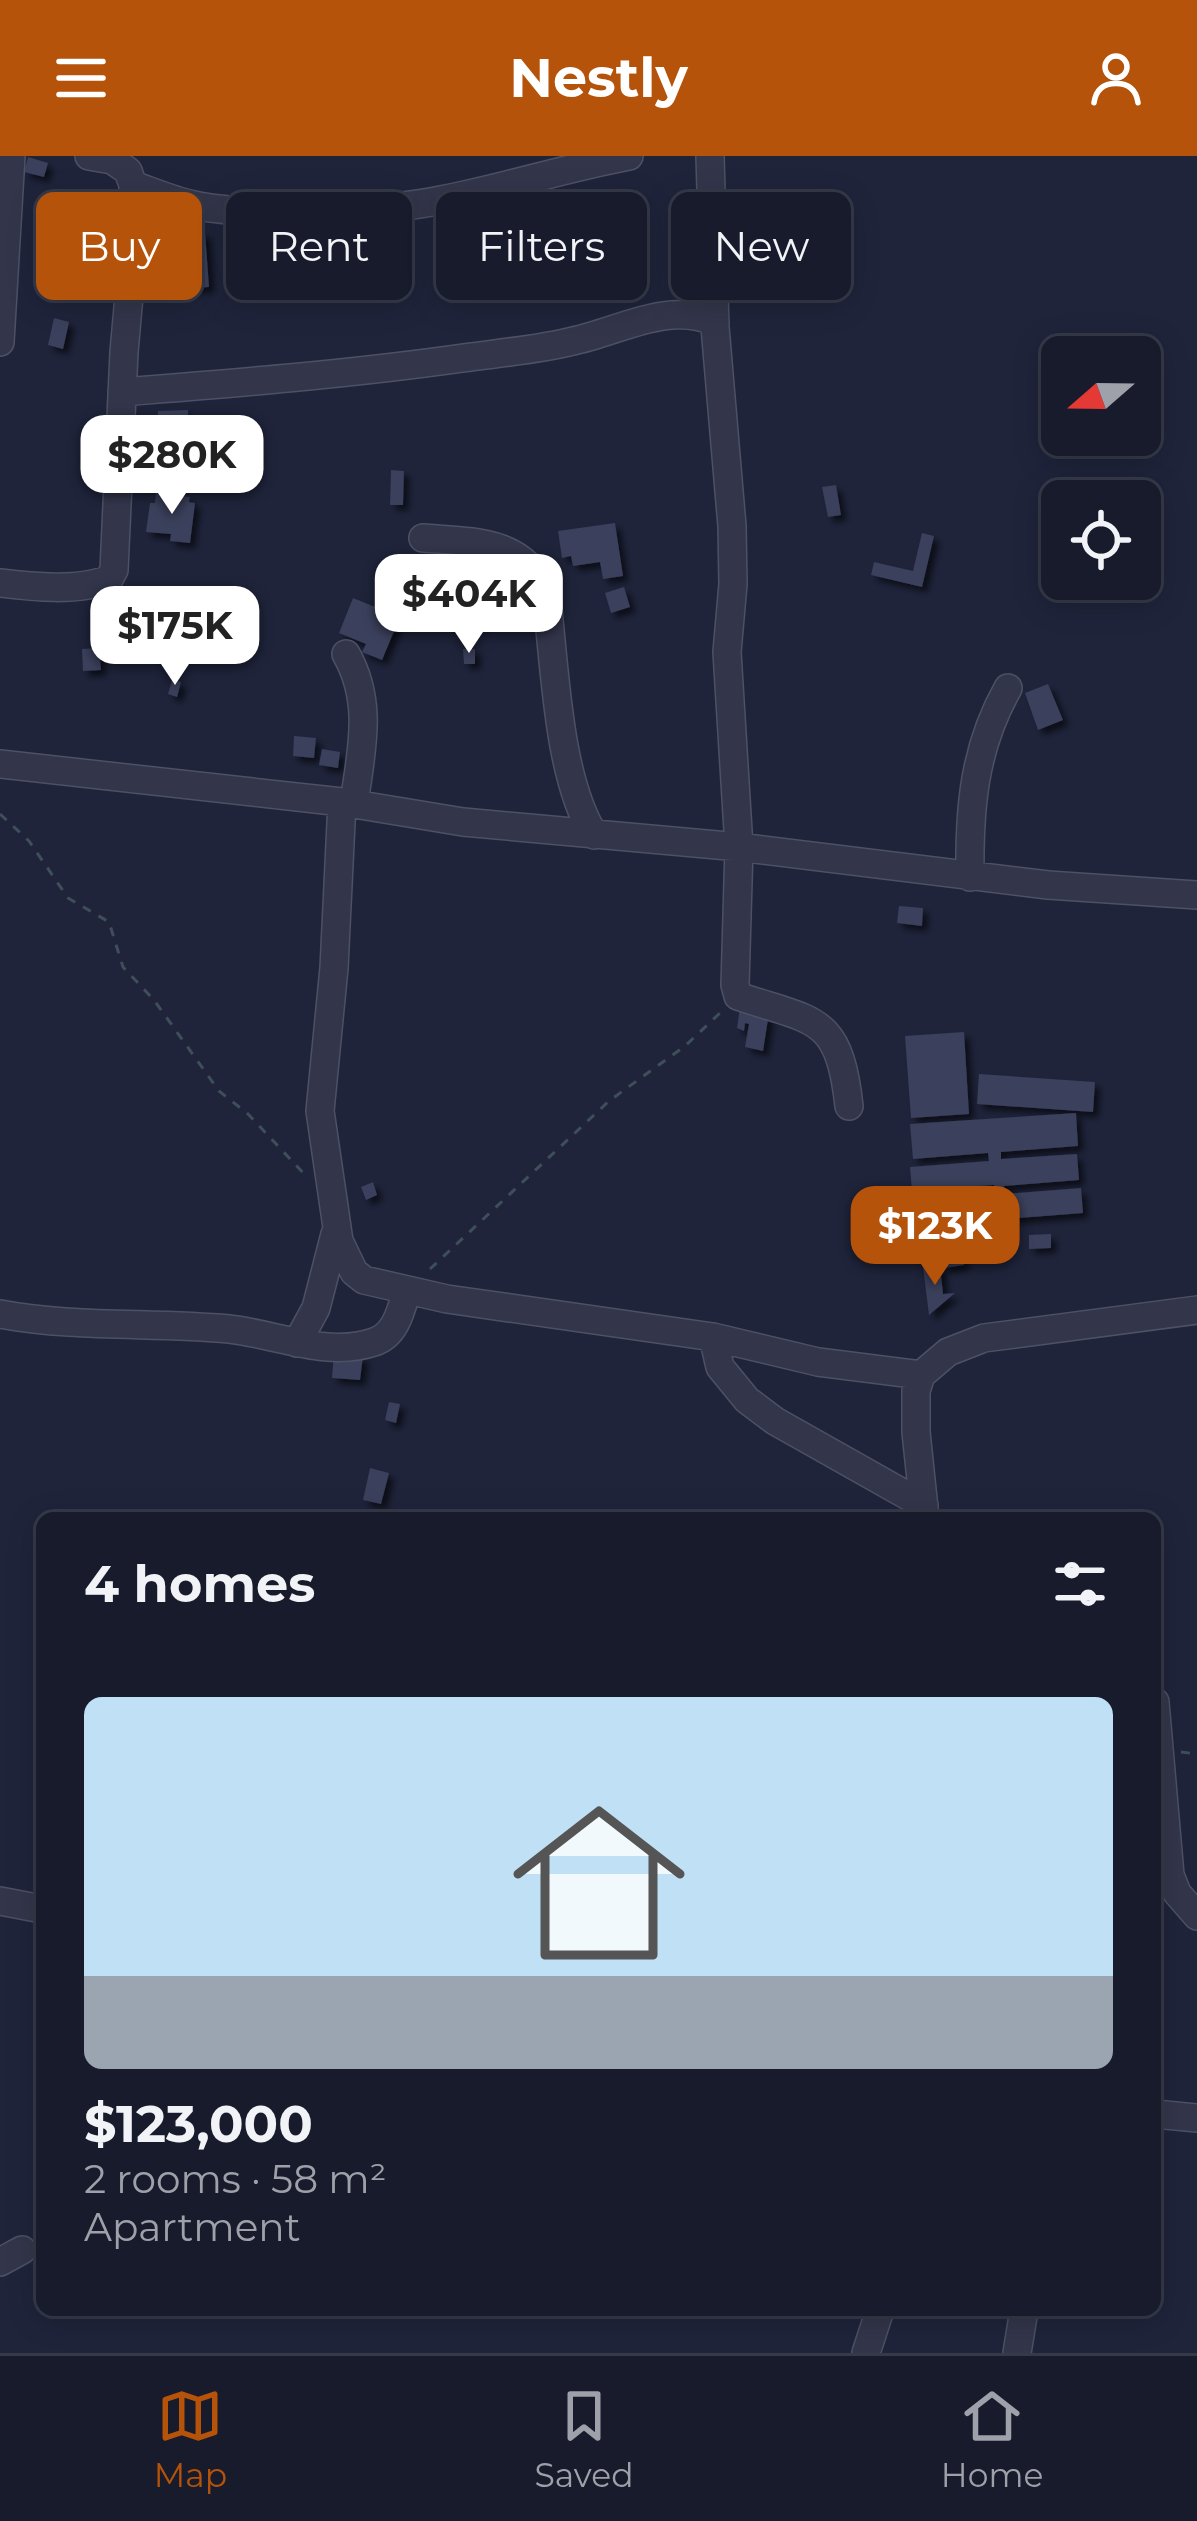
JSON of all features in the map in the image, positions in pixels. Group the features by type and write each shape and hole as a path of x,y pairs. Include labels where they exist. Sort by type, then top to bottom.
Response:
{"street":[{"path":"0,342 11,156"},
{"path":"0,583 79,584 109,579 117,551 134,185 128,171 112,160 89,156"},
{"path":"134,185 195,206 367,207 439,201 629,156"},
{"path":"710,156 716,322 732,526 727,652 739,847 734,927 738,996 794,1011 823,1029 845,1069 849,1106"},
{"path":"122,392 358,373 571,342 671,314 698,314 716,322"},
{"path":"423,538 504,548 524,559 539,578 546,592 569,769 579,811 594,835"},
{"path":"346,654 362,689 364,713 348,803 320,1112 336,1228 354,1272 364,1280 407,1290 713,1337 818,1362 921,1376"},
{"path":"970,877 969,810 974,775 993,715 1008,688"},
{"path":"0,764 348,803 463,822 739,847 970,877 1197,896"},
{"path":"297,1343 316,1308 336,1228"},
{"path":"0,1314 233,1330 349,1347 380,1340 392,1329 407,1290"},
{"path":"924,1511 916,1391 921,1376 948,1352 984,1338 1197,1310"},
{"path":"713,1337 720,1367 747,1400 924,1511"},
{"path":"1161,1780 1170,1876 1193,1905"},
{"path":"1161,1900 1193,1905"},
{"path":"0,1901 36,1908"},
{"path":"1161,2115 1197,2118"},
{"path":"866,2353 878,2316"},
{"path":"1017,2353 1023,2316"}],"path":[{"path":"0,814 29,842 68,898 109,922 123,968 154,1000 219,1091 330,1198"},
{"path":"407,1290 608,1101 685,1046 738,996"}],"building":[{"path":"28,157 48,163 44,177 24,172"},
{"path":"202,232 209,287 202,287"},
{"path":"54,318 69,322 63,349 48,345"},
{"path":"188,410 190,463 156,464 158,411"},
{"path":"391,470 404,471 403,505 390,505"},
{"path":"836,485 841,515 828,517 822,487"},
{"path":"156,493 190,497 189,502 195,503 190,543 170,541 171,534 146,532"},
{"path":"615,523 623,576 603,579 600,562 573,566 571,556 562,558 558,531"},
{"path":"922,533 934,536 922,587 871,575 874,562 913,571"},
{"path":"624,587 630,607 611,613 605,593"},
{"path":"353,598 400,617 382,660 362,652 366,644 339,633"},
{"path":"99,648 101,670 83,671 82,649"},
{"path":"463,649 475,649 475,664 464,664"},
{"path":"172,680 181,682 177,697 168,694"},
{"path":"1048,684 1063,720 1038,730 1025,693"},
{"path":"294,736 316,738 314,758 293,756"},
{"path":"322,749 340,752 338,768 319,765"},
{"path":"899,906 923,908 922,926 897,923"},
{"path":"740,1007 769,1013 763,1051 745,1047 749,1024 745,1023 744,1031 737,1028"},
{"path":"964,1032 969,1114 911,1118 905,1036"},
{"path":"979,1074 1095,1082 1093,1112 977,1104"},
{"path":"1076,1113 1078,1146 1001,1152 1001,1159 1077,1154 1079,1180 1004,1186 1005,1194 1081,1188 1083,1213 915,1226 913,1199 995,1193 994,1185 912,1191 910,1167 989,1161 988,1153 913,1159 910,1124"},
{"path":"373,1182 377,1195 366,1200 361,1187"},
{"path":"1051,1234 1051,1248 1029,1249 1029,1235"},
{"path":"963,1254 964,1265 944,1268 942,1256"},
{"path":"940,1265 943,1294 955,1293 929,1315 923,1267"},
{"path":"334,1353 363,1356 360,1380 332,1378"},
{"path":"389,1402 400,1404 396,1423 385,1420"},
{"path":"370,1468 389,1473 381,1504 363,1500"}]}
